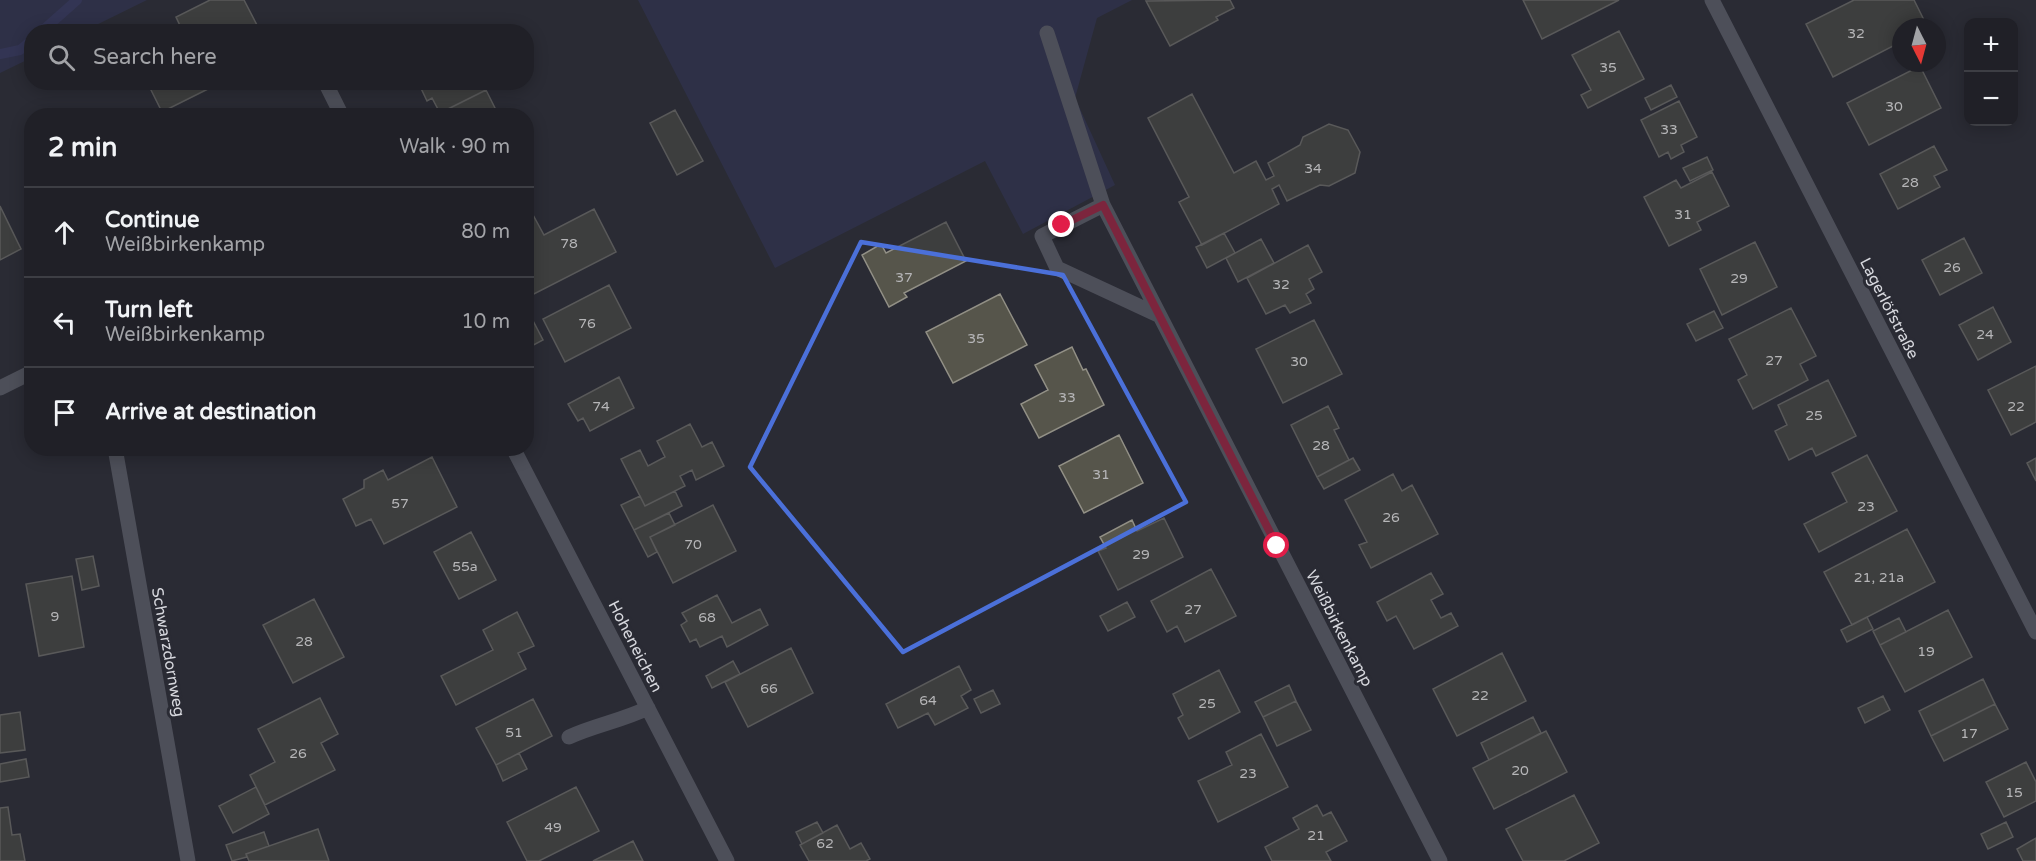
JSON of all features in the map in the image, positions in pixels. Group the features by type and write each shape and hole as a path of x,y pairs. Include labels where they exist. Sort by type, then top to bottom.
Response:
{"street":[{"name":"Lagerlöfstraße","path":"1712,0 2036,632"},
{"name":"Weißbirkenkamp","path":"1047,33 1103,205 1440,861"},
{"path":"329,90 338,108"},
{"path":"1103,205 1042,236 1058,268 1158,315"},
{"path":"0,388 24,376"},
{"name":"Schwarzdornweg","path":"116,456 188,861"},
{"name":"Hoheneichen","path":"517,456 726,861"},
{"path":"569,737 624,719 648,708"}],"highlighted area":[{"path":"861,242 1063,275 1186,502 903,652 750,467"}],"shaded area":[{"path":"0,0 147,0 98,24 24,24 24,61 0,73"},
{"path":"638,0 1132,0 1097,18 1075,98 1115,185 1023,234 985,161 775,268"}],"building":[{"path":"210,0 244,0 256,24 179,24 176,17"},
{"path":"1230,0 1234,8 1216,17 1218,20 1170,46 1146,1"},
{"path":"1523,0 1619,0 1542,39"},
{"path":"1854,0 1914,0 1923,18 1892,18 1892,47 1833,77 1806,24"},
{"path":"1619,31 1644,79 1588,108 1581,95 1591,90 1572,55"},
{"path":"1908,72 1923,72 1941,108 1869,145 1847,103"},
{"path":"1671,85 1677,97 1651,110 1645,98"},
{"path":"151,90 206,90 170,108 160,108"},
{"path":"422,90 486,90 450,108 437,108 432,98 427,101"},
{"path":"486,90 495,108 450,108"},
{"path":"1192,94 1234,173 1256,161 1266,180 1274,176 1268,163 1300,145 1303,137 1329,124 1348,130 1360,152 1355,173 1329,186 1320,185 1287,201 1279,185 1272,189 1279,204 1202,245 1179,202 1189,197 1148,118"},
{"path":"1679,101 1697,137 1681,145 1684,152 1671,159 1668,152 1659,157 1641,120"},
{"path":"675,110 703,161 677,175 650,123"},
{"path":"1934,146 1947,170 1934,176 1940,187 1898,209 1880,174"},
{"path":"1707,157 1713,170 1690,181 1683,168"},
{"path":"1712,172 1729,206 1697,222 1701,230 1669,246 1644,197 1676,180 1681,188"},
{"path":"0,206 21,249 0,260"},
{"path":"594,209 616,252 534,294 534,217 544,235"},
{"path":"946,222 966,261 904,293 907,297 889,307 862,255 881,244 886,253"},
{"path":"1224,233 1235,253 1207,268 1196,247"},
{"path":"1964,238 1982,273 1940,295 1922,260"},
{"path":"1261,239 1274,263 1238,282 1226,258"},
{"path":"1755,242 1777,287 1722,315 1700,269"},
{"path":"1308,245 1322,272 1309,279 1314,289 1306,294 1311,303 1290,313 1285,305 1266,314 1247,278"},
{"path":"609,285 631,328 565,362 543,319"},
{"path":"1000,294 1027,345 953,383 926,332"},
{"path":"1993,307 2011,342 1978,360 1959,325"},
{"path":"1791,308 1816,356 1800,364 1808,380 1753,409 1738,380 1747,375 1729,339"},
{"path":"1714,311 1723,328 1696,341 1687,324"},
{"path":"1314,320 1342,374 1283,403 1256,349"},
{"path":"534,323 543,340 534,345"},
{"path":"1072,347 1104,405 1039,438 1021,404 1048,390 1035,365"},
{"path":"2036,366 2036,422 2011,435 1988,390"},
{"path":"619,377 634,408 590,431 583,418 578,421 568,404"},
{"path":"1828,380 1856,436 1816,456 1812,448 1789,460 1775,431 1787,425 1778,405"},
{"path":"1328,406 1339,428 1334,430 1349,460 1317,477 1291,425"},
{"path":"690,424 702,447 712,442 724,466 696,480 692,470 680,476 685,486 645,506 621,459 640,450 648,466 665,457 657,441"},
{"path":"1119,435 1143,483 1084,513 1059,466"},
{"path":"1867,455 1897,511 1819,552 1804,524 1847,502 1832,473"},
{"path":"432,457 457,507 384,544 371,519 356,526 343,499 364,488 364,480 383,470 388,480"},
{"path":"1353,458 1360,470 1324,489 1317,477"},
{"path":"2036,458 2036,481 2027,463"},
{"path":"1393,474 1402,491 1412,485 1438,534 1371,568 1359,545 1367,542 1345,500"},
{"path":"675,491 682,506 634,530 621,505 640,496 645,506"},
{"path":"713,505 736,551 673,583 650,537"},
{"path":"669,513 675,525 650,537 657,552 648,557 634,530"},
{"path":"1164,518 1183,557 1118,590 1098,551 1106,548 1100,537 1132,520 1137,531"},
{"path":"1907,529 1935,582 1852,625 1824,572"},
{"path":"471,532 496,580 459,599 434,552"},
{"path":"93,556 99,586 82,590 76,559"},
{"path":"1211,569 1236,616 1185,642 1177,626 1167,632 1151,601"},
{"path":"1431,573 1443,594 1431,600 1441,618 1451,613 1458,626 1414,649 1396,616 1387,621 1377,602"},
{"path":"72,576 84,647 39,656 26,584"},
{"path":"717,595 732,623 760,609 768,625 727,647 722,636 700,647 696,639 690,642 681,625 687,621 682,613"},
{"path":"314,599 344,657 293,683 263,625"},
{"path":"1127,602 1135,617 1108,631 1100,616"},
{"path":"1948,610 1972,657 1905,692 1880,645"},
{"path":"517,612 534,646 518,653 526,669 456,705 441,676 493,650 483,630"},
{"path":"1867,617 1873,629 1847,642 1841,630"},
{"path":"1899,618 1906,632 1880,645 1873,631"},
{"path":"791,648 813,693 748,727 725,682"},
{"path":"1502,653 1526,701 1457,736 1433,689"},
{"path":"733,661 740,674 712,688 706,676"},
{"path":"959,666 971,690 961,696 968,708 935,725 928,713 898,728 886,704"},
{"path":"1219,670 1240,712 1189,739 1178,718 1183,715 1173,694"},
{"path":"1983,679 1995,704 1931,736 1919,711"},
{"path":"1289,685 1296,701 1263,717 1255,702"},
{"path":"993,690 1000,704 981,713 974,699"},
{"path":"1883,696 1890,710 1865,723 1858,708"},
{"path":"320,698 338,734 321,743 335,770 265,805 250,775 275,762 258,729"},
{"path":"533,699 552,736 496,765 476,728"},
{"path":"1296,701 1311,730 1277,746 1263,717"},
{"path":"1995,704 2008,729 1944,761 1931,736"},
{"path":"20,712 25,750 0,753 0,715"},
{"path":"1533,717 1541,733 1489,760 1481,743"},
{"path":"1546,731 1567,772 1494,809 1473,768"},
{"path":"1261,734 1288,787 1218,822 1198,781 1232,765 1226,752"},
{"path":"519,753 527,769 503,781 496,765"},
{"path":"26,759 29,777 0,782 0,764"},
{"path":"2026,762 2036,782 2036,801 2004,817 1986,782"},
{"path":"256,787 269,814 233,833 219,806"},
{"path":"576,787 599,831 539,861 527,861 507,822"},
{"path":"1574,795 1599,843 1564,861 1523,861 1506,829"},
{"path":"1317,805 1323,816 1331,812 1347,841 1326,852 1331,861 1272,861 1265,847 1299,829 1293,818"},
{"path":"8,807 12,835 20,834 25,861 0,861 0,808"},
{"path":"817,822 823,833 802,844 796,832"},
{"path":"2006,822 2013,837 1988,849 1981,834"},
{"path":"837,825 850,849 861,843 870,859 866,861 809,861 800,845"},
{"path":"318,829 329,861 249,861 246,854"},
{"path":"264,832 269,846 246,854 247,857 232,861 226,845"},
{"path":"2036,838 2036,861 2023,861 2017,849"},
{"path":"633,841 643,861 593,861"}],"waterway":[{"path":"50,24 77,0"},
{"path":"0,54 20,50 24,47"}],"route":[{"path":"1062,225 1103,205 1277,546"}]}
